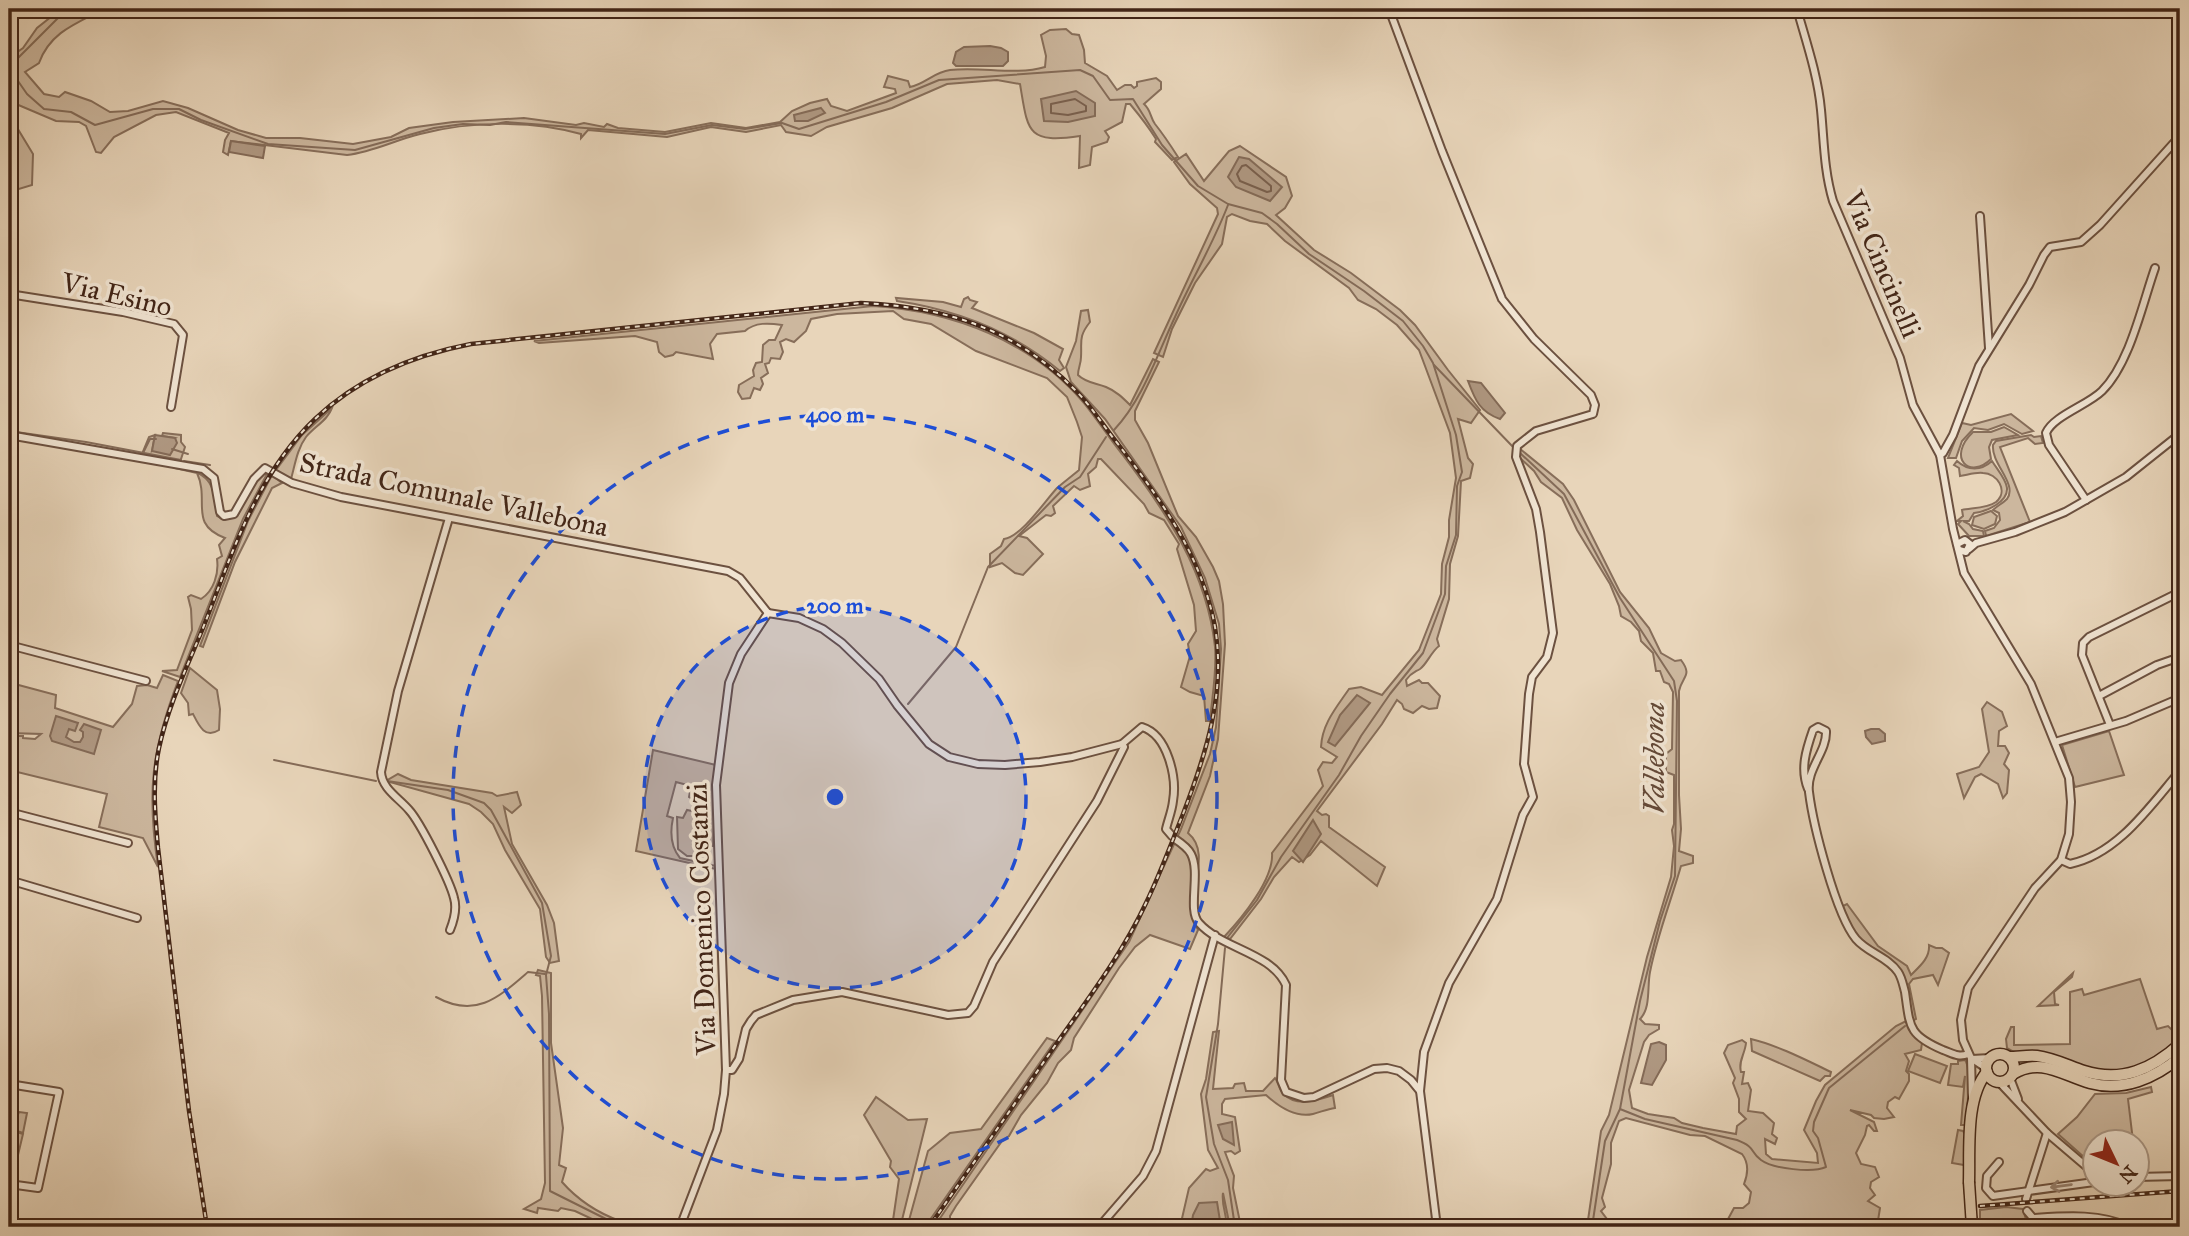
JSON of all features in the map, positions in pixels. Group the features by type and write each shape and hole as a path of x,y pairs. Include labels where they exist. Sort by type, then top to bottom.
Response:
{"main road":[{"path":"1972,1227 1969,1182 1973,1100 1988,1066 2001,1054 2009,1057 2038,1056 2095,1074 2117,1076 2146,1069 2166,1057 2180,1044"},
{"path":"2009,1057 2014,1065 2012,1076"},
{"path":"1972,1117 1982,1091 2026,1068 2038,1066 2092,1083 2117,1085 2152,1076 2180,1057"},
{"path":"1988,1066 1997,1082"}],"street":[{"path":"1390,9 1443,151 1503,299 1534,339 1591,395 1595,405 1593,414 1536,431 1516,449 1536,509 1553,633 1546,657 1532,677 1527,704 1524,765 1533,797 1523,815 1497,899 1449,983 1424,1052 1420,1091 1437,1227"},
{"name":"Via Cincinelli","path":"1797,9 1821,108 1825,168 1833,201 1900,358 1913,405 1940,455 1964,573 2031,684 2069,778 2069,834 2061,860 2035,888 1968,988 1961,1020 1963,1040 1969,1056 1973,1100"},
{"path":"1940,455 1953,435 1972,380 2050,247 2081,242 2100,225 2180,136"},
{"path":"1980,216 1989,350"},
{"path":"2086,500 2049,444 2046,433 2052,424 2092,400 2110,381 2128,344 2155,268"},
{"name":"Via Esino","path":"9,294 123,312 174,324 183,335 171,407"},
{"path":"1966,540 1958,547 1963,552 1976,543 2043,522 2126,477 2180,433"},
{"name":"Strada Comunale Vallebona","path":"9,435 203,469 214,478 223,516 234,514 254,479 265,468 306,489 728,571 740,578 768,613"},
{"path":"449,518 398,691 381,772 382,782 411,812 455,899 450,930"},
{"path":"1953,528 1970,544 1964,573"},
{"path":"1966,540 1976,543"},
{"path":"2110,725 2082,655 2085,640 2180,592"},
{"path":"768,613 799,618 823,629 842,643 879,679 929,744 949,757 978,764 1024,764 1072,757 1122,744 1142,727 1148,729 1160,743 1174,781 1173,800 1166,829 1192,858 1197,878 1194,916 1215,935 1273,968 1286,985 1281,1080 1286,1092 1304,1098 1314,1097 1374,1069 1387,1068 1399,1071 1420,1091"},
{"name":"Via Domenico Costanzi","path":"680,1227 717,1130 726,1070 716,785 731,676 741,654 768,613"},
{"path":"9,637 13,617"},
{"path":"9,645 146,681"},
{"path":"2099,696 2157,665 2180,657"},
{"path":"2056,742 2180,698"},
{"path":"1808,789 1812,770 1826,738 1826,731 1818,727 1813,730 1804,764 1808,789 1834,893 1848,929 1864,948 1887,961 1899,974 1912,1028 1919,1039 1958,1056 1969,1056 1988,1066"},
{"path":"726,1070 732,1070 739,1059 746,1029 756,1015 793,1000 842,992 948,1015 968,1013 974,1006 993,962 1097,801 1124,747 1122,744"},
{"path":"2061,860 2070,864 2103,852 2124,834 2180,771"},
{"path":"9,812 128,843"},
{"path":"9,880 136,918"},
{"path":"1099,1227 1143,1176 1156,1151 1215,935"},
{"path":"2012,1076 2013,1090 2022,1107"},
{"path":"1997,1082 2047,1133 2080,1160"},
{"path":"9,1084 59,1092 38,1188 9,1184"},
{"path":"2026,1199 2047,1133"},
{"path":"1999,1162 1987,1176 1986,1188 1993,1196 2080,1184"},
{"path":"2150,1177 2180,1176"},
{"path":"2027,1211 2034,1218 2068,1216 2106,1219 2129,1227"}],"shaded area":[{"path":"61,9 104,9 57,36 39,63 25,72 44,94 59,97 65,92 91,101 110,112 128,111 163,101 266,138 300,138 353,144 391,137 409,128 453,122 524,118 576,125 584,123 604,127 607,124 618,128 665,132 711,123 746,128 780,122 792,111 827,99 831,106 847,111 896,93 895,89 884,87 888,76 908,81 910,87 950,70 1022,71 1045,67 1046,56 1041,35 1050,30 1066,29 1079,35 1085,63 1107,76 1117,90 1125,85 1134,88 1137,82 1156,78 1161,82 1161,89 1144,104 1178,157 1172,160 1155,142 1153,134 1134,108 1126,104 1122,122 1105,131 1109,137 1107,142 1092,147 1090,165 1079,168 1080,136 1049,138 1033,131 1025,113 1020,84 997,80 947,84 892,108 827,127 811,136 786,132 781,125 746,132 711,127 667,137 588,130 581,138 581,134 562,129 501,124 439,130 347,155 231,141 228,155 223,152 229,133 176,112 156,115 114,137 101,153 96,152 86,126 79,122 56,121 9,101 9,58 23,48 37,28"},
{"path":"9,118 33,154 32,185 9,192"},
{"path":"1240,146 1286,177 1292,196 1285,208 1276,215 1314,250 1351,273 1400,310 1415,325 1480,410 1471,423 1458,419 1468,458 1473,464 1470,478 1461,481 1458,536 1450,564 1449,599 1437,639 1439,646 1422,667 1406,680 1407,686 1419,680 1428,683 1440,696 1437,708 1422,706 1413,713 1404,709 1397,700 1317,811 1329,816 1329,827 1385,867 1377,886 1321,841 1310,855 1299,862 1292,857 1274,877 1261,899 1230,939 1224,937 1248,909 1262,886 1268,874 1272,853 1323,786 1318,770 1323,762 1332,763 1337,757 1321,747 1324,731 1335,710 1349,689 1361,687 1382,695 1419,650 1441,594 1442,564 1449,537 1456,478 1450,433 1419,350 1397,325 1376,309 1358,300 1349,288 1285,241 1267,224 1232,214 1227,217 1222,244 1195,283 1172,329 1163,357 1154,353 1218,214 1217,208 1190,184 1174,162 1186,154 1204,181 1229,151"},
{"path":"968,297 977,302 972,308 1034,333 1063,349 1059,360 1064,368 1060,371 1023,344 983,324 941,310 897,301 896,298 943,302 961,307 964,299"},
{"path":"873,306 932,315 989,333 1040,362 1084,403 1169,521 1194,569 1211,620 1215,647 1210,721 1206,721 1204,696 1181,687 1190,656 1188,644 1196,631 1194,605 1177,549 1179,544 1164,520 1149,513 1144,504 1101,459 1098,459 1096,467 1088,474 1090,486 1080,490 1074,486 1053,506 1055,513 1046,515 1019,536 1027,538 1043,554 1023,575 1015,573 1002,563 990,567 990,554 1001,546 1004,539 1018,532 1057,488 1079,470 1082,437 1077,422 1067,397 1047,378 976,351 931,324 904,319 893,311 837,314 811,319 806,331 794,342 786,339 780,342 783,352 780,359 771,358 769,363 765,364 768,373 761,378 763,384 760,390 754,388 750,398 742,399 738,392 739,385 754,376 756,363 762,362 763,345 769,340 775,340 782,325 762,324 745,331 717,334 710,344 713,359 676,352 665,357 659,352 657,342 635,336 539,343 534,341"},
{"path":"1088,310 1090,322 1081,340 1078,375 1081,378 1106,387 1130,405 1153,359 1159,362 1135,411 1135,420 1148,443 1178,516 1196,537 1219,581 1225,644 1218,739 1210,776 1188,833 1199,853 1193,905 1198,930 1190,949 1150,935 1135,947 1074,1038 1071,1050 1058,1063 1047,1083 956,1206 947,1227 934,1227 1129,942 1181,829 1210,754 1216,727 1221,649 1219,624 1205,578 1181,527 1105,419 1071,382 1066,367 1076,341 1081,311"},
{"path":"332,408 303,442 291,479 276,470 302,435"},
{"path":"2011,414 2033,431 2022,434 2004,424 1988,430 1974,428 1962,441 1956,458 1948,458 1962,423 1971,425"},
{"path":"2004,427 2018,435 1992,440 1989,447 1991,459 1983,465 1969,467 1964,463 1961,450 1973,432 1991,432"},
{"path":"163,433 181,435 181,442 185,447 180,462 142,454 149,437 155,435 152,451 175,438 162,436"},
{"path":"2041,436 2043,443 2035,444 2028,438 2000,447 2030,522 1986,536 1985,531 1994,528 2000,520 1999,513 1993,510 2007,499 2009,493 2007,480 1993,452 1993,445 1996,441"},
{"path":"1519,448 1563,484 1574,500 1620,592 1649,628 1661,653 1675,661 1681,660 1686,669 1686,676 1679,691 1679,851 1693,856 1693,863 1681,866 1653,959 1647,1003 1640,1019 1645,1024 1659,1025 1659,1029 1644,1042 1629,1090 1632,1108 1648,1114 1674,1118 1682,1123 1736,1134 1737,1126 1746,1119 1739,1112 1739,1099 1733,1083 1735,1078 1724,1053 1728,1045 1742,1040 1746,1043 1740,1064 1741,1072 1744,1072 1742,1084 1748,1083 1751,1090 1748,1111 1763,1113 1774,1123 1772,1134 1777,1138 1775,1144 1765,1139 1766,1154 1772,1159 1818,1163 1817,1153 1804,1130 1825,1085 1896,1026 1906,1021 1912,1034 1922,1043 1921,1050 1905,1054 1909,1061 1906,1071 1909,1081 1899,1099 1895,1097 1888,1102 1887,1108 1894,1117 1874,1118 1850,1110 1874,1122 1877,1131 1867,1126 1856,1153 1861,1164 1875,1167 1879,1177 1871,1182 1870,1188 1875,1195 1868,1201 1880,1208 1877,1227 1731,1227 1727,1221 1734,1208 1743,1208 1749,1203 1751,1192 1744,1184 1747,1169 1742,1154 1705,1136 1690,1135 1626,1118 1619,1121 1611,1143 1611,1164 1602,1198 1605,1207 1601,1211 1613,1227 1587,1227 1601,1131 1609,1115 1647,957 1671,877 1674,775 1666,772 1666,754 1672,749 1673,692 1669,684 1664,682 1660,671 1656,671 1653,653 1641,641 1639,631 1621,616 1610,584 1577,530 1562,498 1541,482 1519,457"},
{"path":"1957,461 1974,469 1992,461 2006,484 2003,500 1974,513 1969,521 1963,521 1973,529 1983,531 1984,536 1969,536 1958,524 1961,521 1957,521 1963,516 1962,510 1984,507 1996,502 2000,498 2000,483 1988,474 1960,476 1959,468 1954,465"},
{"path":"181,467 199,473 210,483 217,516 224,520 235,516 256,479 267,474 243,519 180,677 162,671 177,670 192,630 188,597 191,595 201,599 212,587 217,559 222,556 219,545 225,538 207,526 203,519 202,493 197,473 175,468"},
{"path":"272,475 282,483 272,488 235,562 203,647 200,646 248,521"},
{"path":"1991,511 1997,516 1995,524 1984,529 1972,525 1974,517"},
{"path":"190,668 217,690 219,730 206,732 193,714 189,715 188,703 181,693"},
{"path":"163,675 178,681 162,729 154,772 152,794 158,867 143,838 99,827 107,794 9,770 9,736 35,739 41,734 9,733 15,728 9,724 9,688 11,683 56,695 55,708 113,727 132,704 137,686 157,688"},
{"path":"1987,702 2002,712 2007,726 1999,731 1998,746 2005,746 2009,753 2004,764 2009,770 2007,793 2003,798 1998,784 1981,774 1975,777 1964,798 1957,774 1979,767 1989,752 1982,709"},
{"path":"2109,731 2124,775 2075,787 2062,745"},
{"path":"653,750 716,765 713,846 700,846 700,856 687,856 678,849 677,817 683,818 687,810 692,811 694,800 689,797 691,786 676,782 667,816 673,818 672,839 680,858 716,866 716,869 636,851"},
{"path":"398,774 411,780 497,796 517,792 521,805 512,813 504,807 512,844 547,905 554,923 559,961 550,963 546,957 540,909 493,824 469,804 386,781"},
{"path":"1847,904 1878,946 1907,966 1911,975 1926,958 1929,945 1949,953 1938,985 1933,975 1913,979 1909,984 1916,1019 1912,1021 1901,973 1858,939 1841,907"},
{"path":"538,970 551,973 551,1043 563,1128 559,1165 566,1168 562,1182 596,1210 642,1227 609,1227 575,1211 561,1208 558,1211 538,1208 537,1213 524,1209 541,1199 545,1183 542,996 540,976 536,975"},
{"path":"2073,973 2072,977 2054,992 2055,1004 2059,1005 2038,1006"},
{"path":"2140,979 2157,1029 2168,1026 2172,1030 2180,1023 2177,1036 2170,1047 2146,1063 2117,1072 2090,1071 2044,1053 2015,1052 2007,1048 2006,1039 2011,1027 2014,1027 2014,1045 2070,1044 2070,992 2082,989 2084,995"},
{"path":"1219,1031 1213,1089 1233,1088 1235,1084 1244,1083 1246,1091 1263,1091 1275,1078 1288,1098 1307,1102 1333,1095 1335,1108 1307,1115 1294,1113 1266,1095 1225,1099 1222,1114 1235,1117 1240,1151 1235,1154 1231,1151 1225,1152 1234,1176 1233,1188 1241,1227 1230,1227 1223,1193 1226,1227 1180,1227 1189,1188 1206,1169 1210,1171 1218,1168 1208,1150 1201,1094 1213,1032"},
{"path":"1047,1038 1055,1041 925,1227 892,1227 899,1179 890,1167 891,1161 864,1115 876,1097 908,1120 927,1119 901,1224 908,1224 928,1151 950,1133 981,1129"},
{"path":"1751,1039 1802,1058 1831,1072 1830,1076 1825,1076 1820,1081 1752,1051"},
{"path":"1915,1054 1947,1066 1940,1083 1908,1071"},
{"path":"1965,1060 1968,1091 1965,1125 1961,1125 1965,1076 1963,1087 1948,1085 1951,1064"},
{"path":"2151,1087 2152,1092 2128,1099 2131,1128 2080,1128 2080,1154 2058,1134 2077,1117 2095,1094 2126,1093"},
{"path":"19,1112 27,1113 23,1133 15,1128 12,1130 15,1116 17,1117"},
{"path":"1958,1130 1963,1131 1966,1136 1964,1165 1952,1163"},
{"path":"17,1132 23,1134 18,1155 9,1154 9,1139"},
{"path":"2006,1207 2023,1209 2027,1223 2011,1224 2010,1227 1980,1227 1980,1210"}],"water":[{"path":"990,46 1008,52 1008,61 1003,66 956,66 953,63 956,52 964,47"},
{"path":"1076,91 1095,103 1095,116 1068,122 1044,121 1041,99"},
{"path":"821,108 825,113 808,121 795,121 794,115"},
{"path":"231,141 265,146 263,158 229,152"},
{"path":"1239,157 1249,159 1282,187 1270,201 1236,187 1228,177"},
{"path":"1468,381 1481,383 1505,413 1500,419 1479,405"},
{"path":"155,435 175,438 177,443 170,455 152,451"},
{"path":"1357,695 1370,703 1335,746 1328,742 1340,715"},
{"path":"56,716 78,723 75,731 69,729 66,737 74,742 80,742 83,737 80,730 84,724 101,730 94,754 52,741 50,736"},
{"path":"1879,729 1885,734 1885,741 1872,744 1865,731"},
{"path":"1313,820 1321,834 1303,862 1293,851"},
{"path":"1659,1042 1666,1045 1666,1060 1652,1085 1641,1083 1651,1044"},
{"path":"1232,1122 1234,1145 1223,1139 1218,1125"},
{"path":"1217,1202 1221,1227 1191,1227 1199,1203"}],"waterway":[{"path":"9,67 60,16 72,9"},
{"path":"9,68 27,94 44,109 71,112 95,125 153,109 179,109 201,120 268,144 355,150 434,128 463,124 490,125 506,122 665,134 712,125 745,129 782,123 799,129 886,102 939,80 1080,70 1093,76 1110,100 1133,99 1162,145 1198,186 1228,204 1262,213 1309,254 1403,321 1433,363 1456,435 1462,472 1457,486 1456,535 1446,566 1445,594 1423,653 1361,736 1339,775 1281,857 1257,900 1227,938"},
{"path":"9,144 13,147 9,170"},
{"path":"1114,430 1141,391 1228,205"},
{"name":"Vallebona","path":"1434,365 1515,449"},
{"path":"9,431 181,460"},
{"path":"908,704 956,647 988,567 1065,487 1080,477 1106,437"},
{"path":"143,453 150,439 156,439"},
{"path":"172,449 188,454"},
{"name":"Vallebona","path":"1520,453 1564,494 1620,598 1674,681 1677,701 1675,876 1660,921 1640,1001 1620,1109 1605,1141 1592,1227"},
{"path":"184,461 210,465"},
{"path":"274,760 376,781"},
{"path":"387,781 448,790 484,803 491,810 542,903 551,956 546,975 549,1014 550,1191 622,1227"},
{"path":"1225,948 1218,1024 1206,1097 1214,1144 1228,1180 1235,1227"},
{"path":"436,997 463,1006 475,1005 497,997 528,972 545,974"},
{"path":"1620,1109 1645,1119 1737,1140 1750,1147 1761,1160 1774,1166 1803,1170 1820,1169 1826,1167 1818,1138 1813,1131 1814,1122 1829,1088 1905,1026"}],"railway":[{"path":"207,1227 189,1111 158,848 155,773 167,717 178,687 248,517 277,465 294,441 332,404 388,370 450,349 471,344 861,303 922,310 978,325 1030,352 1077,392 1134,465 1178,530 1209,601 1218,652 1216,699 1206,746 1170,848 1137,921 1094,990 929,1227"},
{"path":"1980,1206 2180,1191"}]}
